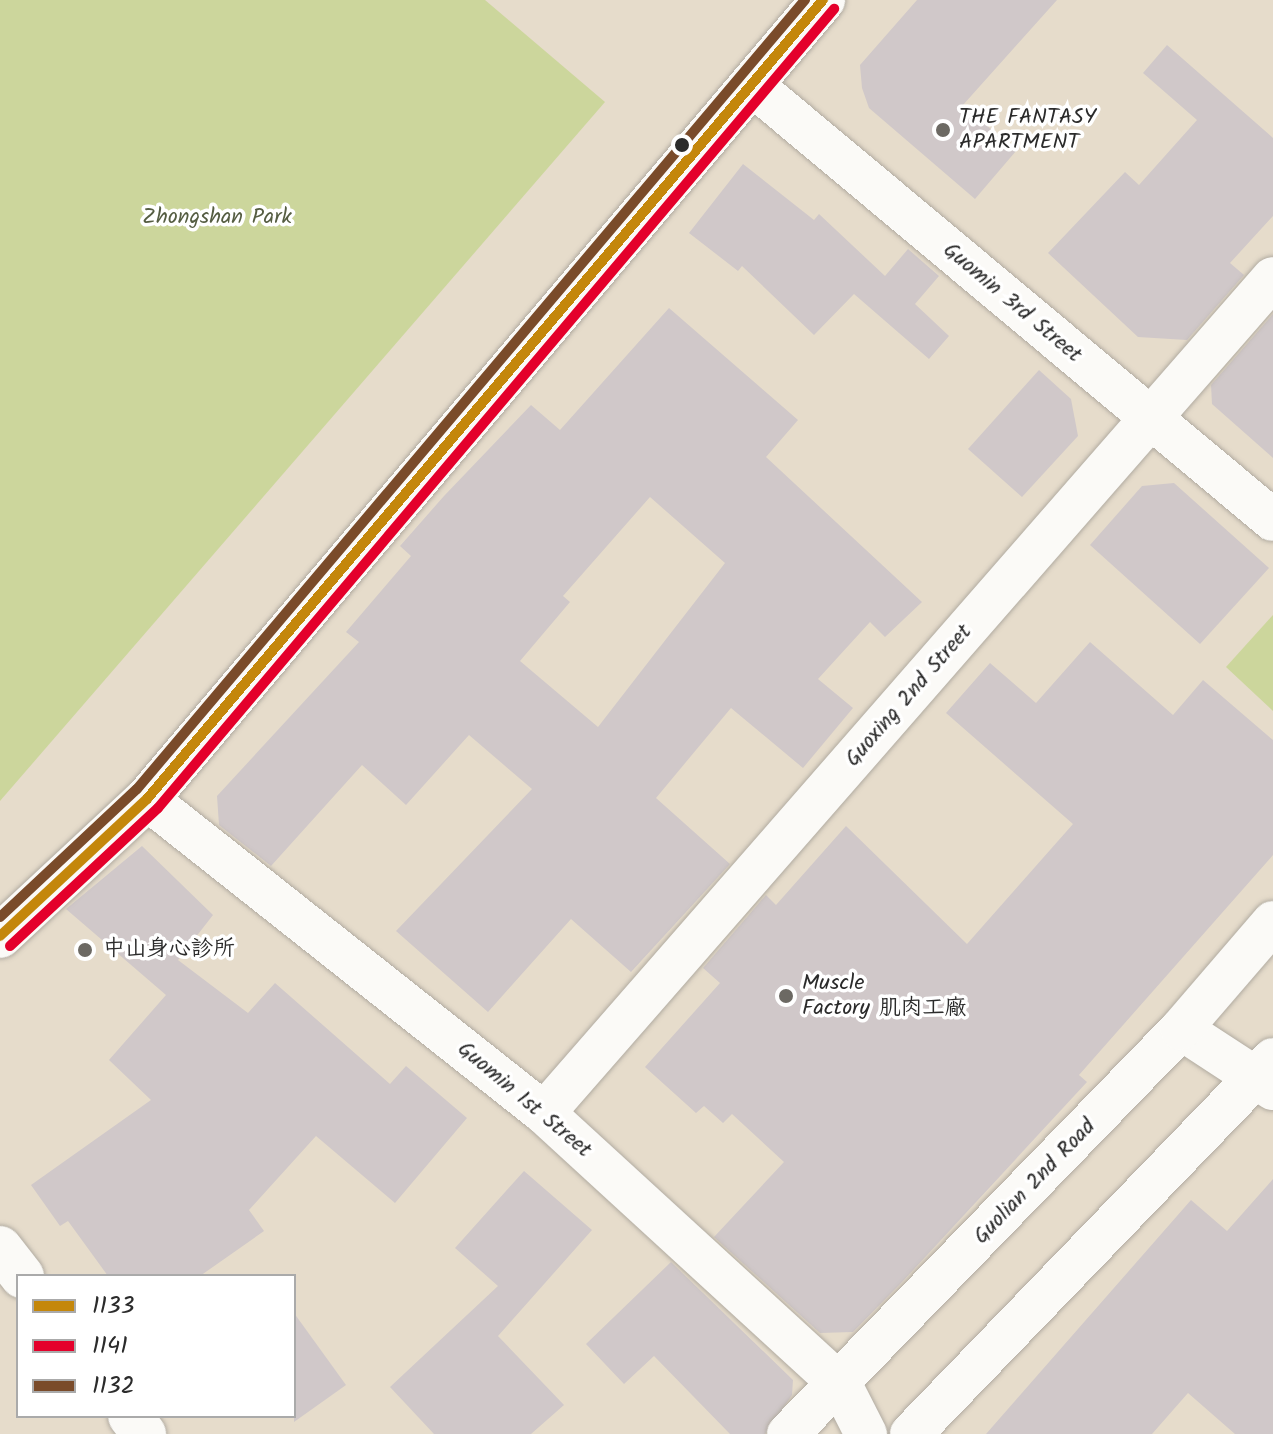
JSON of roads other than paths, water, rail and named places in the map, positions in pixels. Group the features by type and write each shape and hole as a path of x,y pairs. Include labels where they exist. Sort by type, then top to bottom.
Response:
{"street":[{"path":"0,936 147,799 823,0"},
{"name":"Guomin 3rd Street","path":"751,84 1273,520"},
{"name":"Guoxing 2nd Street","path":"544,1113 1273,278"},
{"name":"Guomin 1st Street","path":"147,799 544,1113 841,1385 866,1434"},
{"name":"Guolian 2nd Road","path":"788,1434 841,1385 1181,1029 1273,922"},
{"path":"911,1434 1268,1074 1181,1029"},
{"path":"0,1248 20,1274"},
{"path":"132,1418 144,1434"}],"place":[{"name":"THE FANTASY APARTMENT","path":"943,130"},
{"name":"中山身心診所","path":"85,950"},
{"name":"Muscle Factory 肌肉工廠","path":"786,996"}],"park label":[{"name":"Zhongshan Park","path":"217,218"}]}
